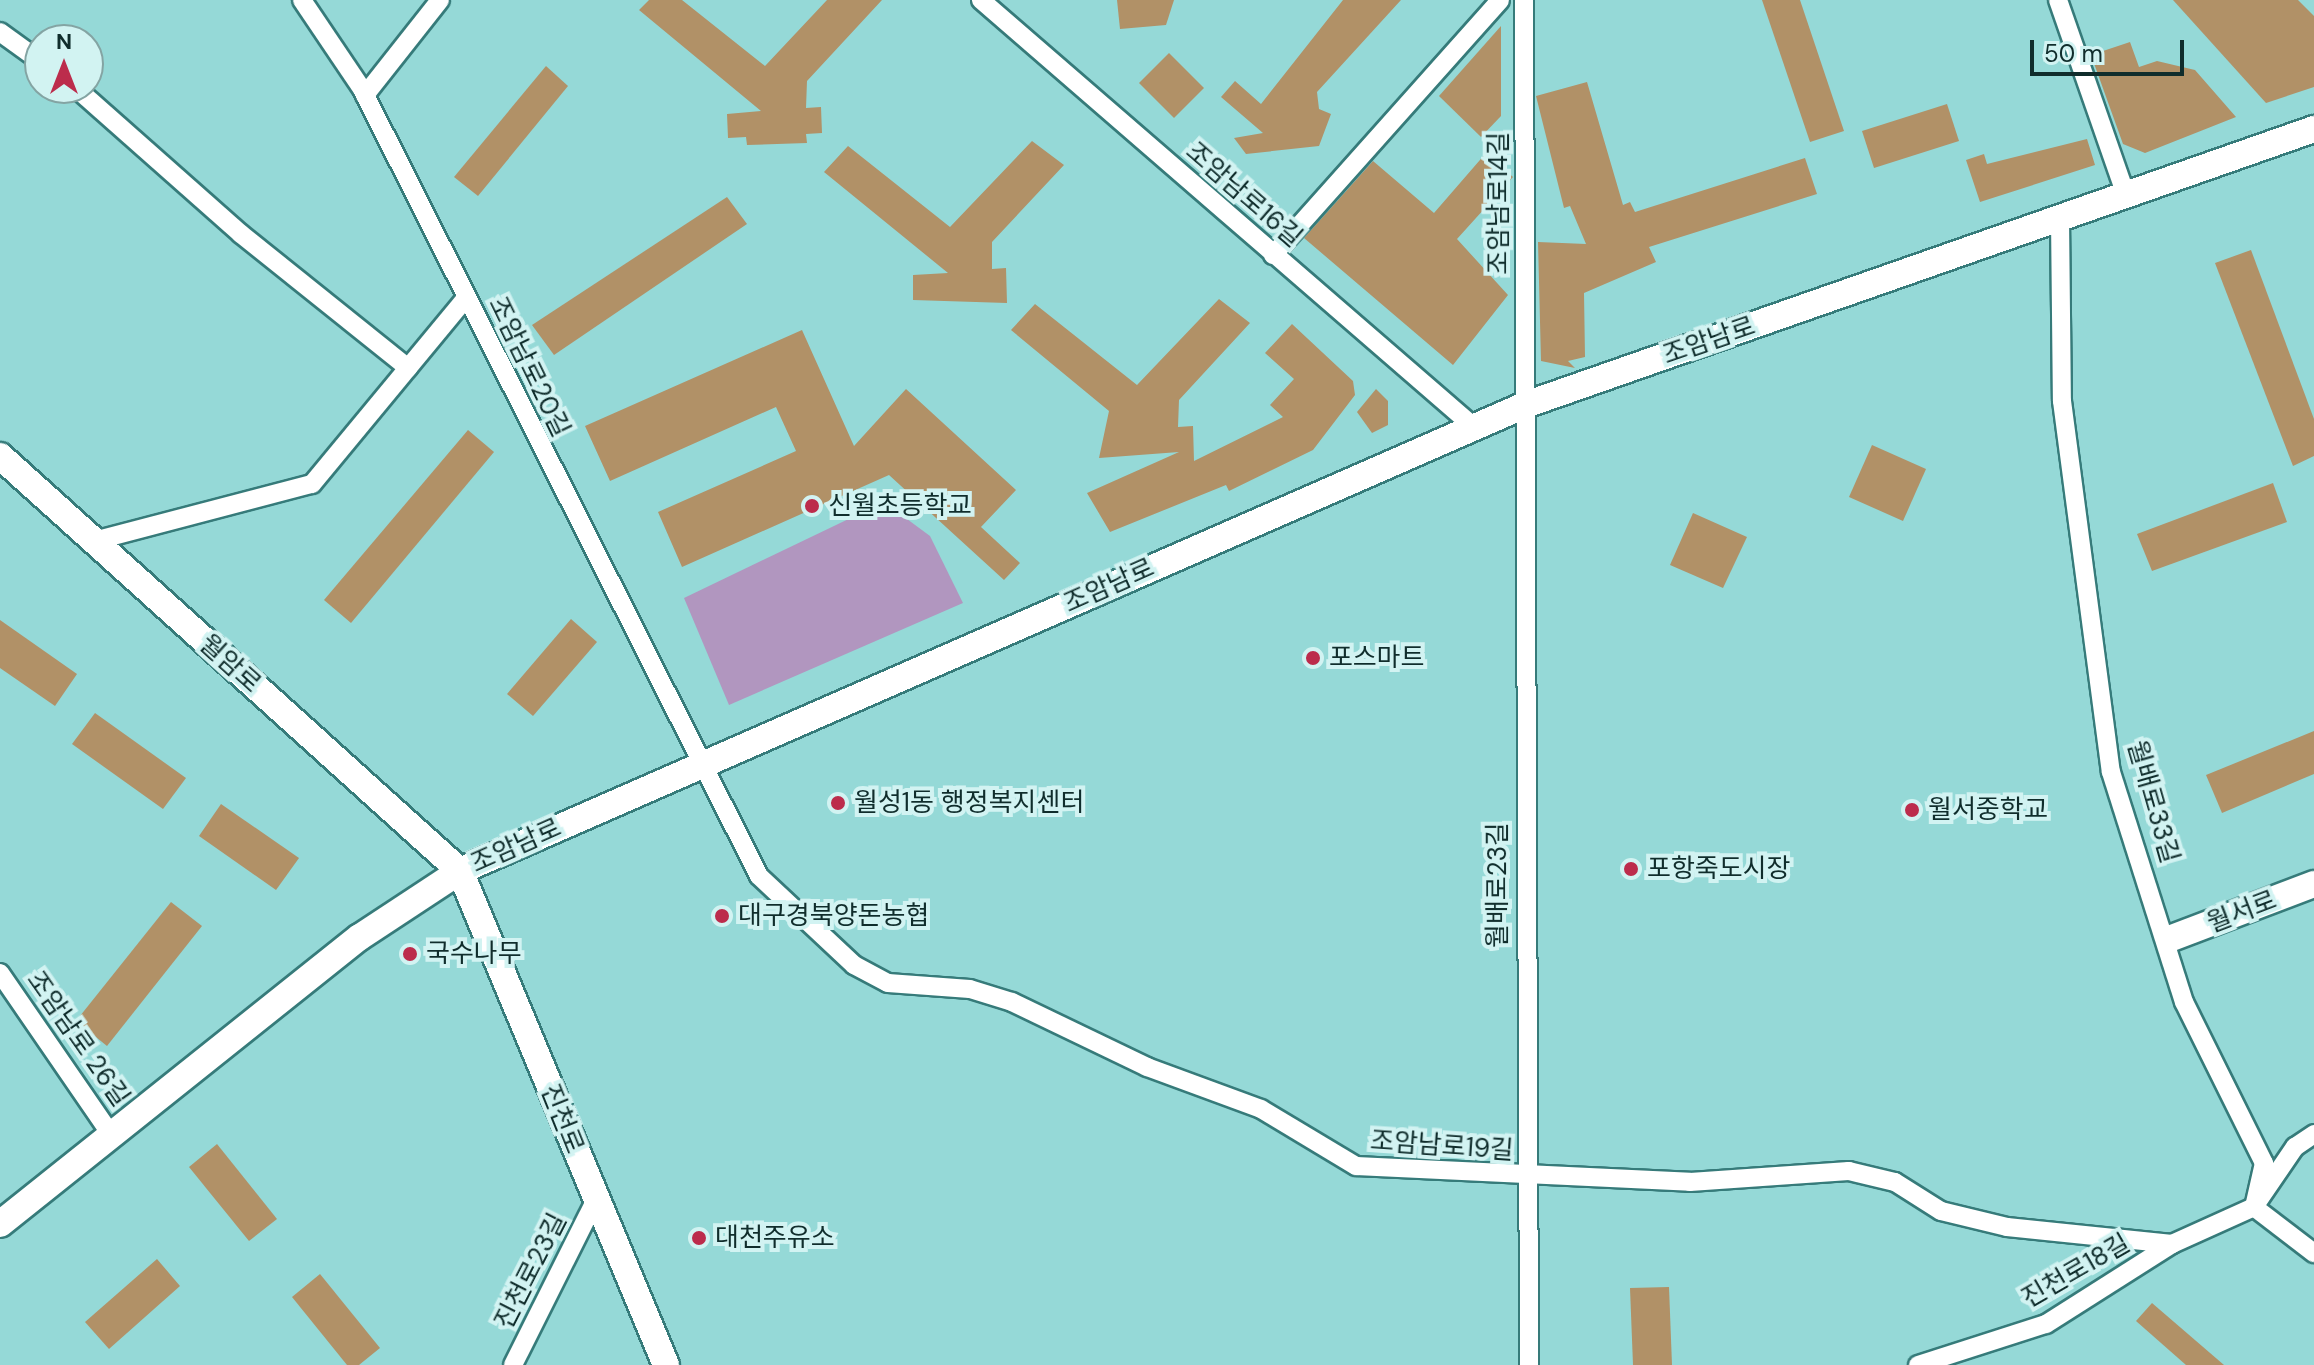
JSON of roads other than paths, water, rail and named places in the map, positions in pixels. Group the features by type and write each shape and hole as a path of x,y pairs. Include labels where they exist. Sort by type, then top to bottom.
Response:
{"main road":[{"name":"조암남로","path":"0,1224 360,937 460,871 1525,405 2314,129"},
{"name":"월암로","path":"0,456 460,871"},
{"name":"진천로","path":"460,871 595,1201 666,1365"},
{"name":"월서로","path":"2169,939 2314,884"}],"street":[{"name":"조암남로20길","path":"302,0 365,95 698,765"},
{"path":"365,95 440,0"},
{"name":"조암남로16길","path":"981,0 1474,427"},
{"path":"1273,255 1500,0"},
{"name":"조암남로14길","path":"1524,0 1525,405"},
{"path":"2058,0 2126,195"},
{"path":"0,32 24,49"},
{"path":"94,104 241,234 408,368"},
{"name":"월배로33길","path":"2060,218 2062,401 2111,772 2169,939 2184,1002 2264,1163 2254,1207"},
{"path":"94,541 312,484 466,298"},
{"name":"월배로23길","path":"1525,405 1524,1177 1529,1365"},
{"name":"조암남로19길","path":"698,765 759,876 854,965 888,983 970,989 1012,1002 1147,1067 1261,1109 1356,1166 1524,1177 1690,1182 1849,1171 1895,1182 1941,1211 2007,1227 2172,1244"},
{"name":"조암남로 26길","path":"0,973 112,1136"},
{"path":"2314,1134 2295,1147 2254,1207 2314,1253"},
{"name":"진천로23길","path":"513,1365 595,1201"},
{"name":"진천로18길","path":"1918,1365 2046,1324 2172,1244 2254,1207"}],"place":[{"name":"신월초등학교","path":"812,506"},
{"name":"포스마트","path":"1313,658"},
{"name":"월성1동 행정복지센터","path":"838,803"},
{"name":"월서중학교","path":"1912,810"},
{"name":"포항죽도시장","path":"1631,869"},
{"name":"대구경북양돈농협","path":"722,916"},
{"name":"국수나무","path":"410,954"},
{"name":"대천주유소","path":"699,1238"}]}
